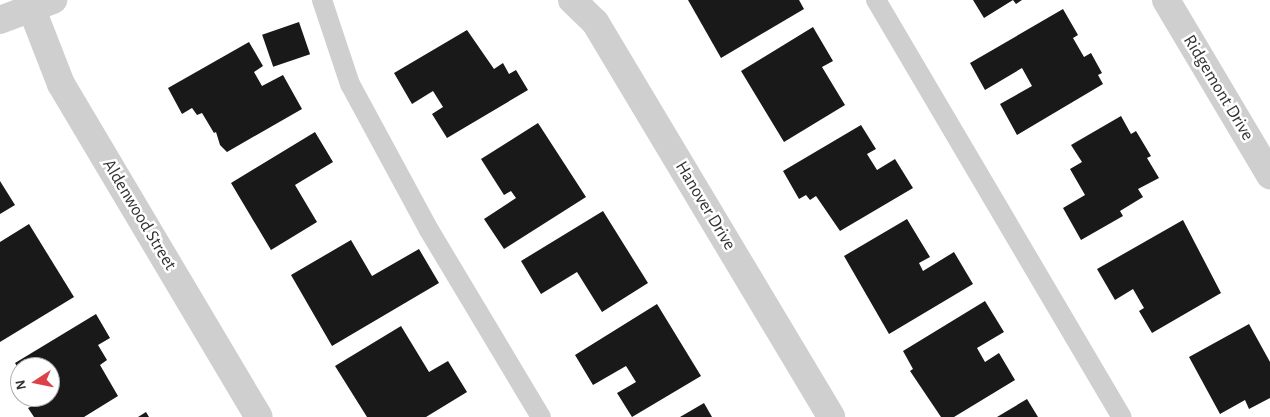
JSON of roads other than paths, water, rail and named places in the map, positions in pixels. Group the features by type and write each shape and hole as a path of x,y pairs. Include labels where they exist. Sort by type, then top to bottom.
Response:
{"street":[{"name":"Hanover Drive","path":"572,0 595,22 831,417"},
{"name":"Ridgemont Drive","path":"1166,0 1270,175"},
{"path":"0,20 42,4"},
{"name":"Aldenwood Street","path":"42,4 61,84 259,417"}],"lane":[{"path":"322,0 350,84 429,230 541,417"},
{"path":"876,0 1122,417"}]}
